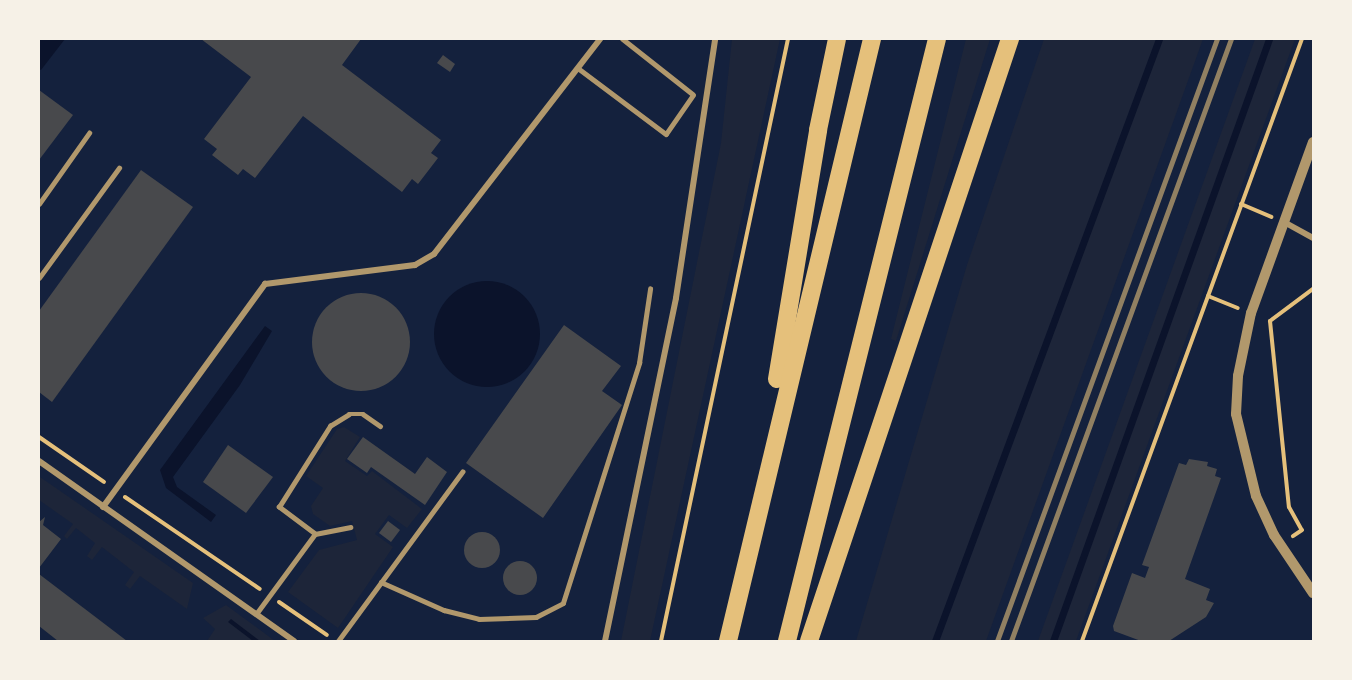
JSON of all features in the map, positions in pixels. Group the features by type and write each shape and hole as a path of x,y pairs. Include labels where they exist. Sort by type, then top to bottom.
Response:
{"highway":[{"path":"751,541 818,130 837,39"},
{"path":"728,641 872,39"},
{"path":"787,641 937,39"},
{"path":"809,641 1010,39"}],"street":[{"path":"103,507 265,285 415,265 434,254 600,39"},
{"path":"605,641 676,298 715,39"},
{"path":"1313,142 1251,313 1238,376 1236,414 1256,496 1281,544 1313,593"},
{"path":"1284,222 1313,238"},
{"path":"39,461 294,641"}],"lane":[{"path":"578,68 666,134 693,94 622,39"},
{"path":"39,204 89,134"},
{"path":"39,278 119,168"},
{"path":"381,582 444,610 479,619 536,617 563,603 639,363 650,289"},
{"path":"315,534 279,507 330,426 349,414 363,414 380,426"},
{"path":"336,641 462,472"},
{"path":"256,614 315,534 350,527"}],"path":[{"path":"661,641 788,39"},
{"path":"1082,641 1302,39"},
{"path":"1241,204 1284,222"},
{"path":"1270,321 1289,507 1302,530 1281,544"},
{"path":"39,437 336,641"}],"shaded area":[{"path":"39,39 65,39 41,70 39,69"},
{"path":"732,39 780,39 650,641 621,641 721,143"},
{"path":"966,39 990,39 896,341 891,339"},
{"path":"1044,39 1203,39 986,641 856,641 967,265"},
{"path":"1255,39 1295,39 1076,641 1038,641"},
{"path":"487,281 507,285 524,297 536,314 540,334 536,354 524,371 507,383 487,387 467,383 450,371 438,354 434,334 438,314 450,297 467,285"},
{"path":"265,326 272,331 240,385 173,477 177,487 216,515 211,522 166,488 160,470"},
{"path":"344,427 360,437 345,461 367,476 372,471 422,509 407,528 389,515 375,534 393,547 338,628 288,592 319,550 357,540 352,521 330,526 313,514 311,506 323,488 306,476 337,429"},
{"path":"40,477 193,583 187,609 140,576 130,589 125,585 134,572 102,547 92,560 87,556 95,543 76,528 67,539 64,536 73,524 39,500"},
{"path":"226,605 275,641 207,641 215,629 203,618"},
{"path":"231,619 260,641 253,641 228,622"}],"building":[{"path":"201,39 361,39 342,65 441,140 431,153 438,158 418,184 412,179 402,192 303,116 255,178 243,169 238,175 212,155 217,149 204,139 251,77"},
{"path":"443,55 455,64 450,72 437,63"},
{"path":"39,90 73,115 39,160"},
{"path":"141,170 193,207 52,402 39,392 39,311"},
{"path":"361,293 380,297 396,307 406,323 410,342 406,361 396,377 380,387 361,391 342,387 326,377 316,361 312,342 316,323 326,307 342,297"},
{"path":"564,325 621,366 602,391 622,405 543,518 466,463"},
{"path":"363,437 415,474 427,457 447,472 425,505 371,467 367,473 347,459"},
{"path":"228,445 273,477 246,513 203,482"},
{"path":"1189,459 1208,462 1207,466 1217,469 1215,476 1221,478 1185,579 1210,589 1206,600 1214,603 1206,617 1169,641 1141,641 1114,631 1113,626 1132,573 1145,578 1149,567 1142,565 1179,463 1186,465"},
{"path":"45,517 43,525 61,539 39,568 39,522"},
{"path":"388,521 400,530 391,542 379,533"},
{"path":"482,532 495,537 500,550 495,563 482,568 469,563 464,550 469,537"},
{"path":"520,561 532,566 537,578 532,590 520,595 508,590 503,578 508,566"},
{"path":"39,574 127,641 58,641 39,626"}],"waterway":[{"path":"935,641 1159,39"},
{"path":"1053,641 1269,39"}],"railway":[{"path":"997,641 1217,39"},
{"path":"1011,641 1231,39"}]}
